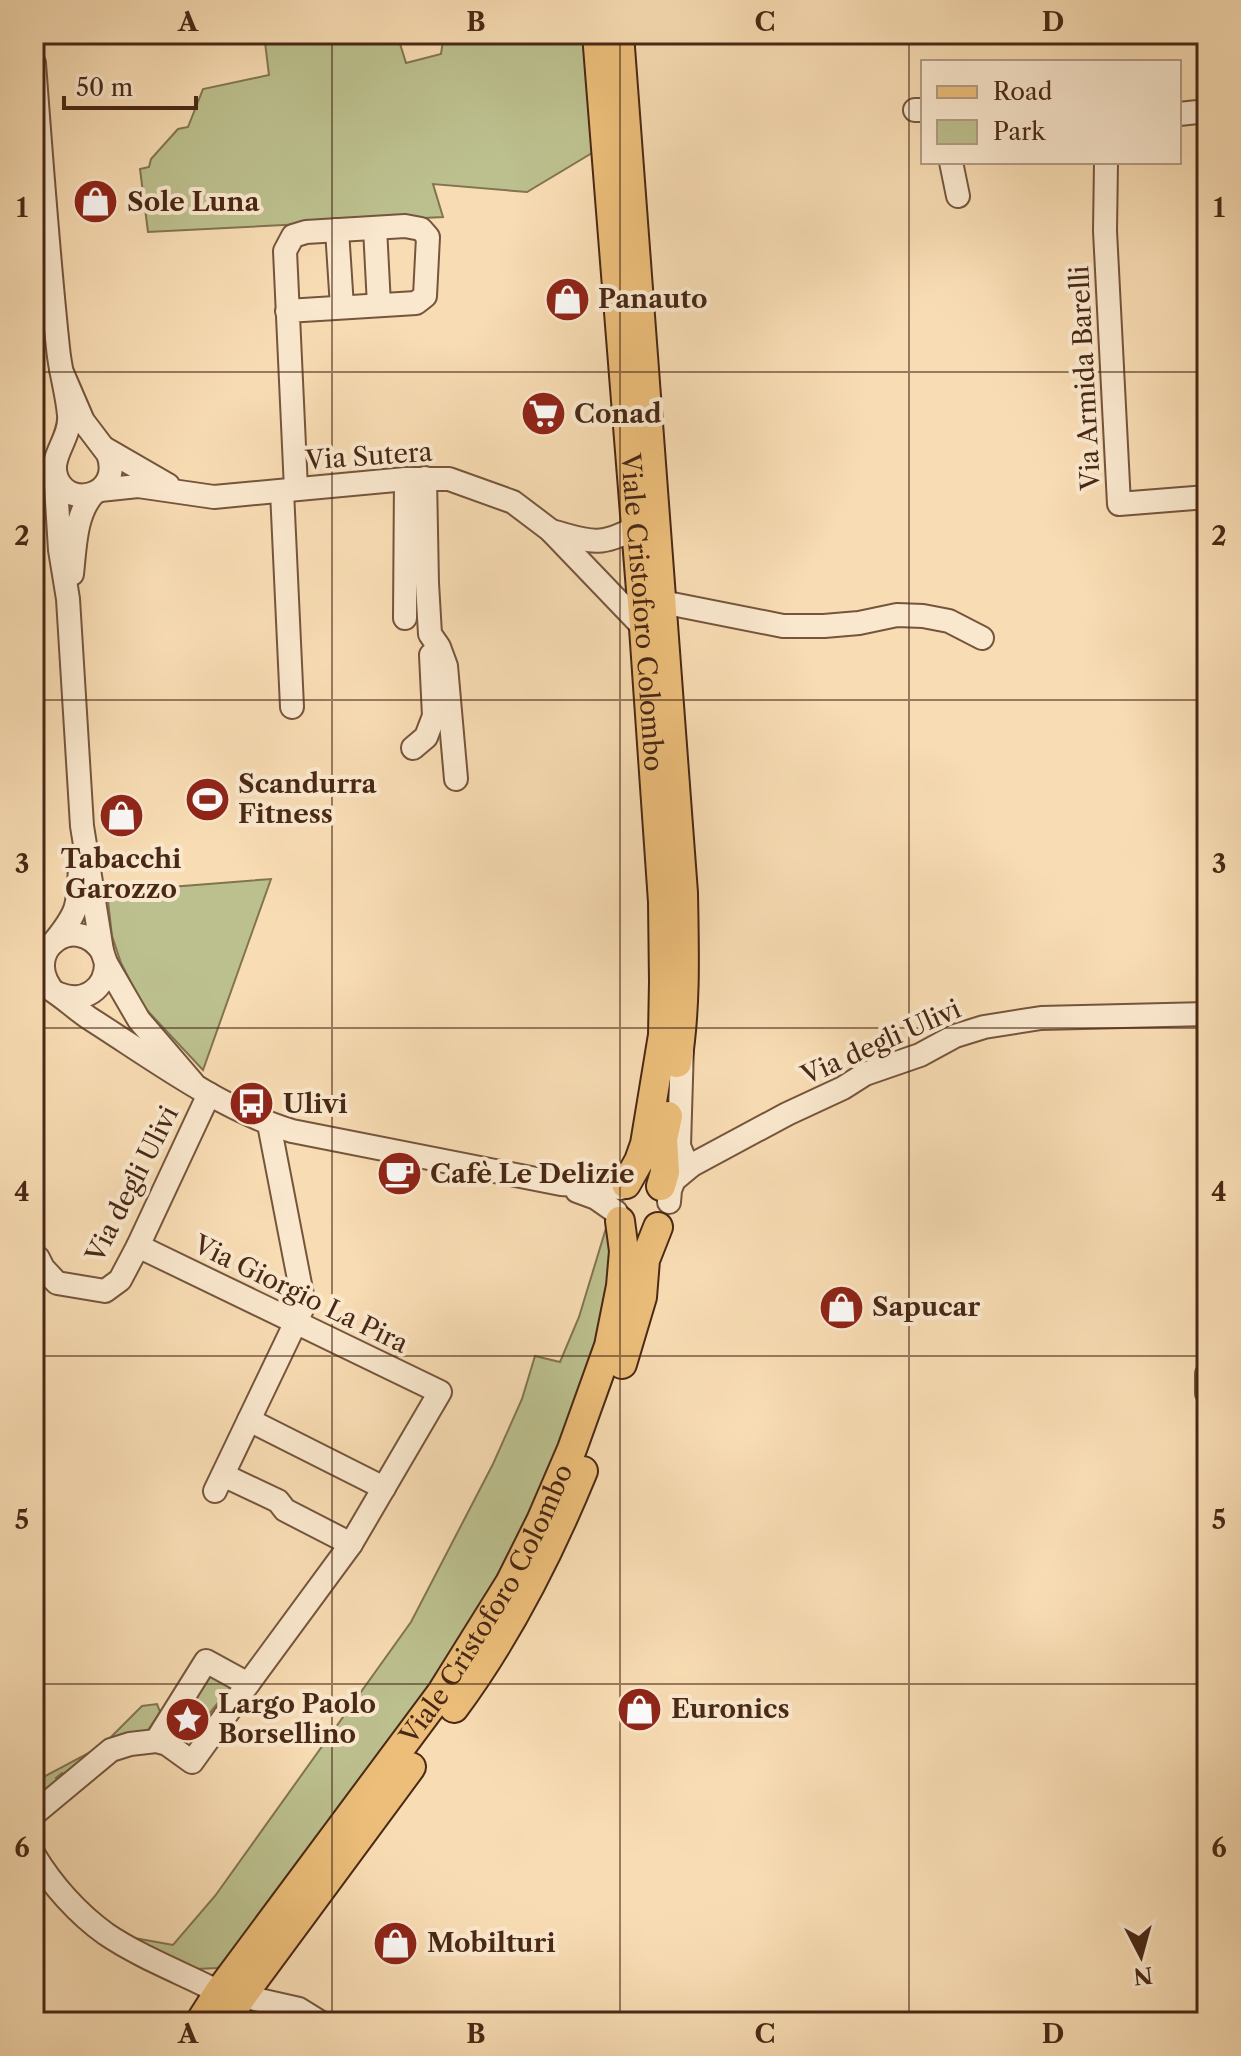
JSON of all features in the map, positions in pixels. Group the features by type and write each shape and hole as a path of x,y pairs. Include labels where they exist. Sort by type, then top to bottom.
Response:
{"main road":[{"name":"Viale Cristoforo Colombo","path":"226,2022 230,1994 442,1692 510,1583 572,1449 609,1346 621,1286 624,1251 621,1201 645,1144 663,1035 663,902 597,34"},
{"name":"Viale Cristoforo Colombo","path":"200,2022 230,1994 459,1701 497,1644 558,1532 612,1396 642,1297 645,1260 672,1187 663,1139 683,1024 683,893 619,34"},
{"path":"635,1179 672,1187 648,1232 627,1228 621,1201 635,1179"}],"street":[{"path":"34,63 54,306 70,417 58,459 60,550 68,599 82,826 105,975 95,991 78,998 48,987"},
{"path":"1181,114 1207,111"},
{"path":"951,164 958,196"},
{"name":"Via Armida Barelli","path":"1106,164 1105,231 1119,504 1207,497"},
{"path":"287,311 416,303 425,296 428,237 421,229 405,226 306,232 293,236 285,251 292,707"},
{"path":"375,228 379,305"},
{"path":"337,230 342,307"},
{"path":"61,370 83,421 108,454 112,467 109,480 87,501 80,517 68,599"},
{"path":"96,492 86,495 71,493 60,483 58,459 77,439 86,439 102,446 179,492"},
{"path":"405,618 415,479"},
{"path":"413,748 426,737 434,716 427,583 415,479"},
{"name":"Via Sutera","path":"96,492 138,486 214,497 415,479 449,479 513,502 550,530"},
{"path":"550,530 593,542 615,539 635,528"},
{"path":"550,530 644,628"},
{"path":"662,602 783,626 824,626 897,615 923,616 949,621 982,638"},
{"path":"430,634 446,666 456,779"},
{"path":"82,826 78,906 67,926 46,946 42,970 48,987 79,1011 201,1088"},
{"path":"46,946 65,936 77,934 94,941 139,1020 201,1088"},
{"name":"Via degli Ulivi","path":"672,1187 787,1114 843,1088 865,1074 920,1055 955,1036 984,1027 1041,1018 1207,1014"},
{"name":"Via degli Ulivi","path":"34,1257 57,1283 105,1291 120,1280 138,1246 201,1088 269,1124 292,1131 561,1184 621,1201"},
{"path":"269,1124 304,1305 219,1483 278,1501 285,1510 351,1544"},
{"name":"Via Giorgio La Pira","path":"138,1246 440,1392 384,1488"},
{"path":"1207,1374 1207,1393"},
{"path":"34,1814 111,1750 156,1741 167,1744 192,1762 351,1544 384,1488 249,1420"},
{"path":"156,1741 206,1661 252,1679"},
{"path":"34,1855 45,1873 74,1905 105,1933 230,1994 299,2009 320,2022"}],"green space":[{"path":"264,34 397,34 406,63 441,54 444,34 588,34 592,153 527,192 433,184 443,217 148,232 140,169 149,167 151,159 178,129 188,127 203,89 269,75"},
{"path":"271,879 203,1070 143,1006 121,963 112,936 107,892"},
{"path":"607,1225 614,1242 599,1344 564,1445 471,1629 225,1963 217,1968 196,1969 123,1936 173,1945 215,1896 411,1622 493,1464 522,1399 535,1356 560,1362 579,1317"},
{"path":"212,1674 230,1688 188,1740 178,1736 174,1729 205,1677"},
{"path":"157,1704 160,1712 145,1735 66,1776 62,1773 56,1778 59,1782 34,1801 34,1782 102,1746 142,1706"}],"place":[{"name":"Sole Luna","path":"96,202"},
{"name":"Panauto","path":"567,299"},
{"name":"Conad","path":"543,414"},
{"name":"Scandurra Fitness","path":"207,799"},
{"name":"Tabacchi Garozzo","path":"121,816"},
{"name":"Ulivi","path":"252,1104"},
{"name":"Cafè Le Delizie","path":"399,1174"},
{"name":"Sapucar","path":"841,1307"},
{"name":"Euronics","path":"640,1709"},
{"name":"Largo Paolo Borsellino","path":"187,1719"},
{"name":"Mobilturi","path":"396,1943"}]}
